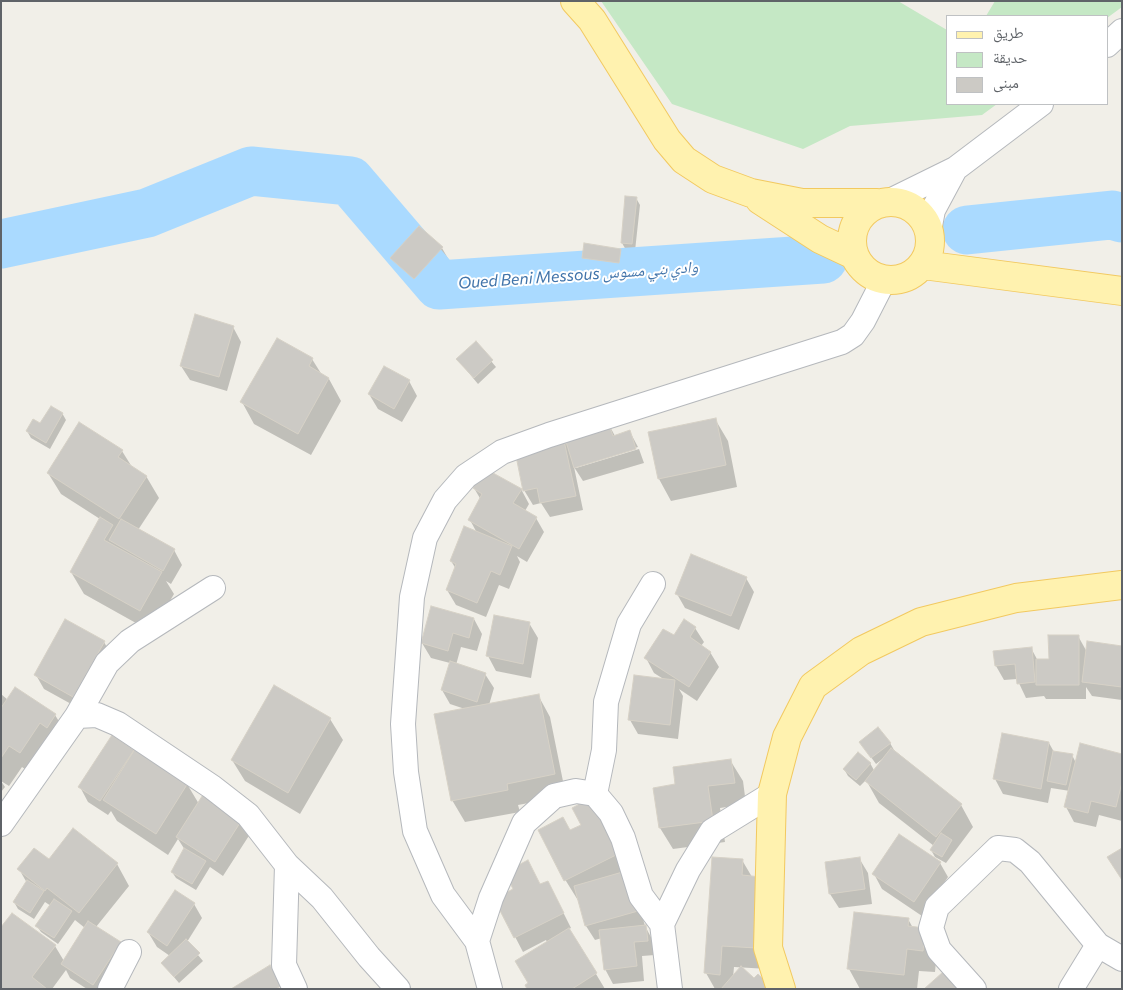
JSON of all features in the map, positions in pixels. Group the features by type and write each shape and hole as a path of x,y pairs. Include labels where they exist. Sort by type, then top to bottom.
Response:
{"main road":[{"path":"575,1 592,20 667,140 684,160 713,179 751,193 802,203 883,202 907,204 921,215 929,231 931,244 923,265 906,278 884,280 871,276 861,267 854,255 851,243 853,230 862,214 883,202"},
{"path":"751,193 820,239 854,255"},
{"path":"923,265 1122,291"},
{"path":"781,989 768,948 772,794 787,737 813,686 861,651 920,622 1016,598 1122,585"}],"street":[{"path":"1108,43 1122,31"},
{"path":"883,202 955,169 1040,105"},
{"path":"929,231 933,210 955,169"},
{"path":"490,989 477,941 443,895 415,831 406,772 403,724 412,597 425,538 445,500 466,476 502,452 549,435 842,342 853,335 863,321 884,280"},
{"path":"596,794 604,750 606,702 629,624 653,584"},
{"path":"1,824 77,716 107,663 130,641 213,588"},
{"path":"77,716 97,716 118,724 212,787 248,816 287,865 322,898 369,957 398,989"},
{"path":"477,941 491,898 524,823 554,796 576,791 596,794 611,813 623,838 641,896 662,924 670,989"},
{"path":"662,924 688,870 712,831 772,794"},
{"path":"974,989 939,950 931,928 937,907 998,848 1015,850 1030,862 1098,945 1122,959"},
{"path":"287,865 284,965 295,989"},
{"path":"1071,989 1098,945"},
{"path":"110,989 129,952"}],"green space":[{"path":"601,1 898,1 946,29 946,105 996,105 982,115 850,126 803,149 672,104"},
{"path":"995,1 1122,1 1122,7 1108,17 1108,15 987,15"}],"building":[{"path":"625,196 637,197 632,244 621,243"},
{"path":"419,226 443,247 414,279 390,258"},
{"path":"584,243 621,249 619,263 582,258"},
{"path":"195,314 234,326 219,377 180,366"},
{"path":"277,338 313,358 309,366 329,378 298,434 240,402"},
{"path":"476,341 493,360 474,378 456,359"},
{"path":"384,366 410,380 394,409 368,394"},
{"path":"51,406 63,413 46,443 26,431 33,419 40,423"},
{"path":"716,418 726,465 658,479 648,432"},
{"path":"79,422 123,450 118,457 147,476 119,519 47,473"},
{"path":"608,422 613,436 630,430 636,449 574,468 564,435"},
{"path":"563,436 576,496 540,503 537,488 523,491 514,446"},
{"path":"484,468 522,489 513,503 537,517 519,549 468,520 482,494 473,488"},
{"path":"100,517 113,525 104,540 162,572 140,611 70,572"},
{"path":"121,519 175,549 163,571 109,540"},
{"path":"464,526 512,546 500,575 491,571 477,603 446,590 456,564 450,561"},
{"path":"691,554 747,577 731,616 675,594"},
{"path":"431,606 474,618 469,638 453,633 448,651 421,643"},
{"path":"494,615 530,622 523,664 486,656"},
{"path":"65,619 105,641 73,697 34,675"},
{"path":"684,619 696,627 690,637 711,652 689,687 644,658 663,629 674,635"},
{"path":"1048,635 1079,635 1079,685 1036,685 1036,659 1049,659"},
{"path":"1087,641 1122,646 1122,687 1082,682"},
{"path":"1032,647 1035,682 1017,684 1015,664 995,666 993,651"},
{"path":"450,661 486,673 477,702 441,690"},
{"path":"634,675 675,680 670,725 628,720"},
{"path":"274,685 331,718 288,793 231,760"},
{"path":"15,687 56,714 47,728 40,723 20,753 9,746 1,758 1,708"},
{"path":"539,694 555,774 507,784 508,790 451,801 434,714"},
{"path":"878,727 891,743 871,758 859,742"},
{"path":"1002,733 1049,742 1041,789 993,779"},
{"path":"112,735 134,750 100,801 78,787"},
{"path":"1080,743 1122,754 1122,782 1116,807 1091,801 1088,813 1064,807"},
{"path":"891,748 962,804 936,837 865,781"},
{"path":"135,749 188,783 156,834 103,800"},
{"path":"1053,751 1073,754 1066,785 1047,781"},
{"path":"858,752 871,763 856,780 843,769"},
{"path":"731,759 735,783 708,786 713,821 659,828 653,788 675,784 673,767"},
{"path":"206,790 245,815 215,862 176,837"},
{"path":"593,797 622,852 564,881 538,830 563,817 570,830 581,825 572,808"},
{"path":"73,828 118,863 79,913 47,888 45,891 17,869 34,848 49,859"},
{"path":"941,833 952,840 942,857 930,850"},
{"path":"899,834 941,862 914,902 872,874"},
{"path":"184,848 206,861 192,884 171,872"},
{"path":"1122,848 1122,880 1107,857"},
{"path":"712,857 743,859 742,875 761,877 757,948 722,946 720,975 704,973"},
{"path":"860,857 865,889 829,894 825,862"},
{"path":"528,860 540,884 548,881 564,913 514,938 494,899 513,889 505,872"},
{"path":"626,871 638,911 585,926 574,886"},
{"path":"27,880 44,891 30,913 13,902"},
{"path":"175,890 195,903 167,946 147,932"},
{"path":"54,899 72,911 54,938 35,926"},
{"path":"854,912 909,918 908,926 925,928 923,951 907,949 904,975 847,969"},
{"path":"12,913 56,945 32,977 47,989 1,989 1,927"},
{"path":"88,921 121,942 93,985 61,964"},
{"path":"646,925 648,941 634,942 637,966 604,970 599,930"},
{"path":"569,928 597,973 572,989 527,989 525,985 528,983 515,961"},
{"path":"186,939 200,953 174,977 161,963"},
{"path":"270,965 282,985 276,989 231,989"},
{"path":"741,966 754,978 758,974 774,989 721,989"},
{"path":"943,972 959,989 924,989"}],"waterway":[{"name":"Oued Beni Messous وادي بني مسوس","path":"1,244 147,213 251,171 350,181 439,285 823,259"},
{"name":"Oued Beni Messous وادي بني مسوس","path":"967,230 1112,215 1122,218"}]}
